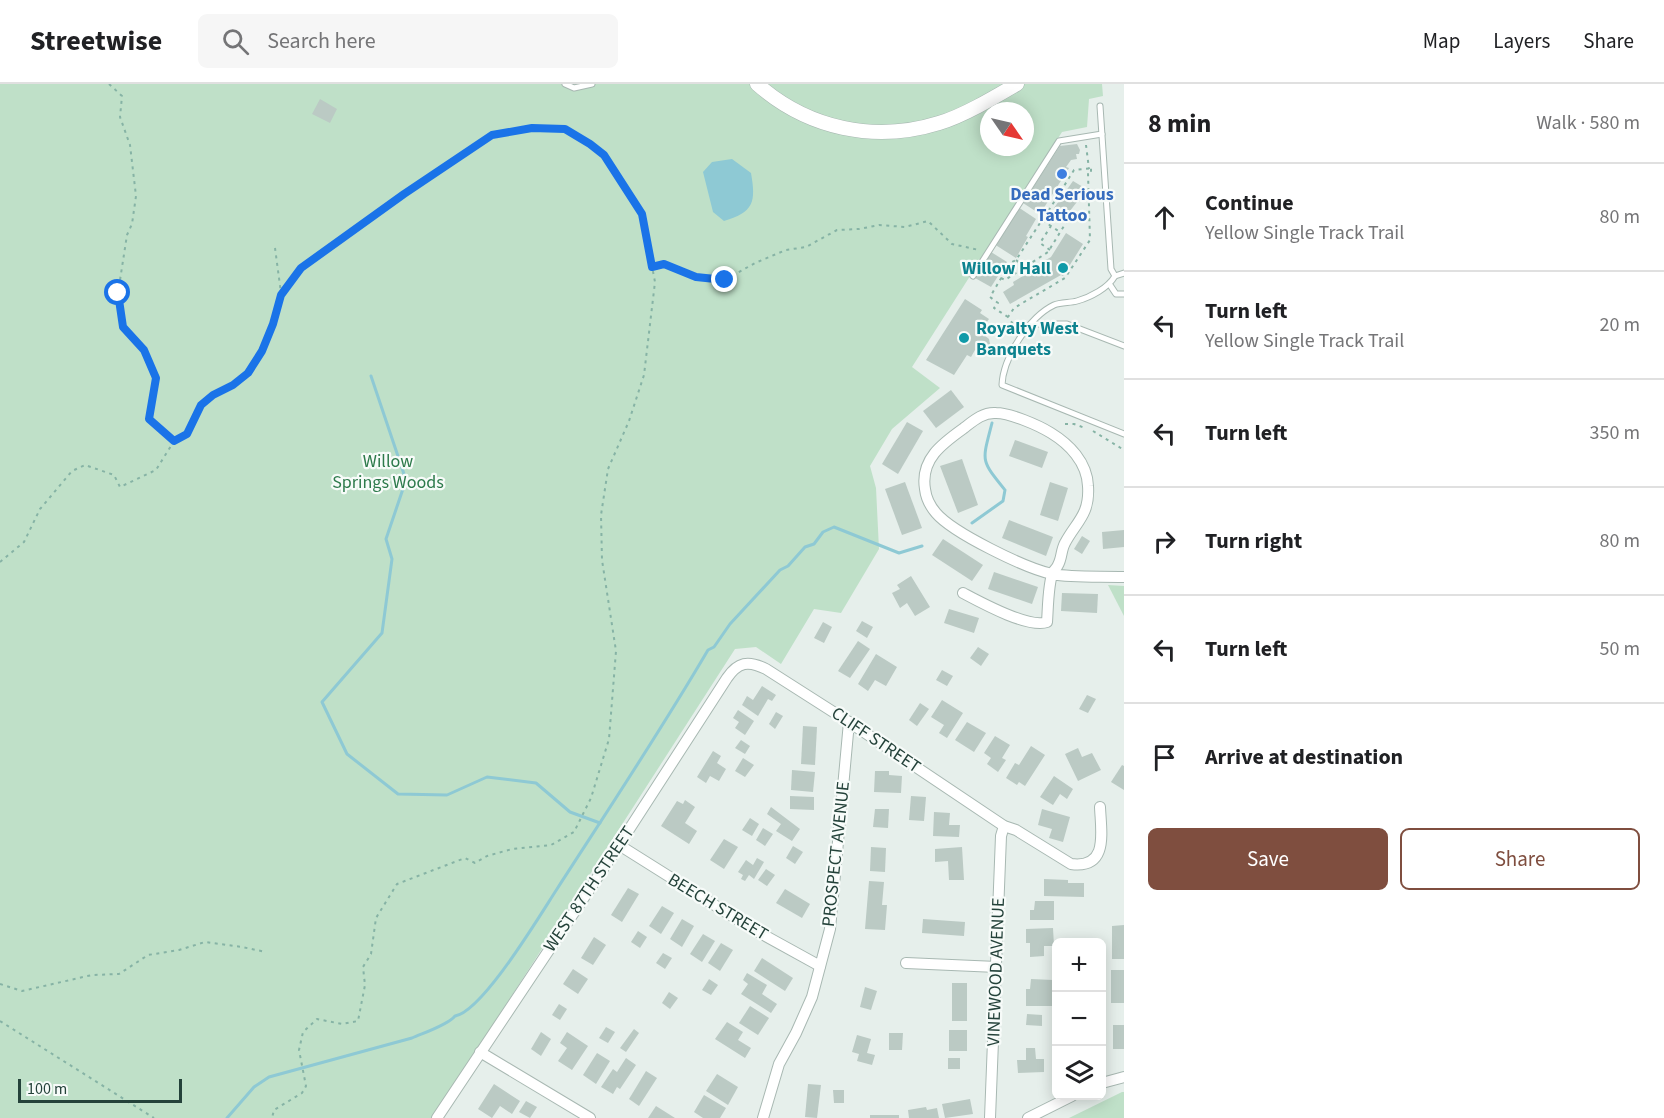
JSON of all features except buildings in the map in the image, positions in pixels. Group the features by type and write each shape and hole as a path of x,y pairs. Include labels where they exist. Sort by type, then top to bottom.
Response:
{"street":[{"path":"757,84 798,113 817,121 859,132 887,133 942,123 1017,84"},
{"path":"963,593 1013,617 1042,624 1047,622 1052,574 1059,564 1065,542 1080,523 1085,511 1088,484 1083,466 1076,454 1064,441 1045,429 994,412 985,414 945,441 931,456 924,477 924,488 930,505 938,515 992,549 1024,565 1052,574 1124,577"},
{"name":"CLIFF STREET","path":"744,663 756,664 766,669 1004,826 1016,830 1071,864 1081,866 1090,863 1097,856 1101,846 1100,807"},
{"name":"WEST 87TH STREET","path":"437,1118 727,678 738,665 744,663"},
{"name":"PROSPECT AVENUE","path":"763,1118 778,1064 796,1033 812,998 830,929 849,722"},
{"name":"VINEWOOD AVENUE","path":"990,1118 1001,836 1004,826"},
{"name":"BEECH STREET","path":"619,845 751,928 820,966"},
{"path":"906,963 997,967"},
{"path":"480,1052 590,1118"},
{"path":"1106,1082 1124,1077"},
{"path":"1028,1118 1062,1100"}],"lane":[{"path":"565,84 574,87 592,84"},
{"path":"1100,106 1111,269 1115,276"},
{"path":"973,276 1059,141 1102,134"},
{"path":"1124,273 1115,276 1110,285 1078,301 1055,304 1031,324 1009,357 1003,372 1002,385 1124,434"},
{"path":"1110,285 1116,294 1124,294"},
{"path":"1031,324 1067,324 1124,346"}],"path":[{"path":"109,84 122,96 120,117 130,145 136,196 118,293 123,327 144,350 156,378 149,419 174,441"},
{"path":"0,562 24,542 40,509 72,471 85,465 114,475 120,487 156,470 174,441 187,434 201,405 248,373 262,351 281,295 301,268 404,194 492,135 532,128 565,129 604,155 642,214 655,282 644,375 629,421 608,469 601,515 602,560 616,651 609,739 591,798 574,832 551,845 512,849 487,856 475,863 465,858 397,884 376,918 371,954 363,967 365,985 358,1022 342,1024 316,1019 303,1032 299,1050 306,1086 302,1094 274,1110 272,1118"},
{"path":"1008,317 1014,308 1065,278 1090,240 1088,173 1091,173 1091,168 1089,169 1086,136"},
{"path":"1001,278 1005,280 1050,250 1067,222 1049,210 1074,170 1089,169"},
{"path":"1021,337 1008,317 994,308 998,303 990,297 1010,263 1016,260 1042,220 1060,232"},
{"path":"652,267 664,264 696,277 725,280 755,263 786,250 806,247 837,230 879,225 905,227 928,221 952,244 988,252"},
{"path":"1050,250 1040,243 1051,226"},
{"path":"276,248 281,295"},
{"path":"1016,260 1025,267"},
{"path":"1065,424 1074,424 1091,430 1124,450"},
{"path":"0,984 22,991 92,975 119,974 148,955 179,950 205,942 242,946 266,952"},
{"path":"0,1021 154,1118"}],"green space":[{"name":"Willow Springs Woods","path":"0,84 1102,84 1103,96 1089,99 1087,127 1062,132 912,367 940,388 892,429 870,466 876,488 879,549 841,613 814,609 781,664 756,647 735,649 433,1118 0,1118"},
{"path":"1108,585 1124,586 1124,616"},
{"path":"1124,1092 1124,1118 1069,1118 1106,1100"}],"water":[{"path":"732,159 751,173 753,199 742,214 724,221 713,212 703,172 712,162"}],"waterway":[{"path":"371,376 406,480 386,539 392,559 382,633 322,702 347,754 398,794 447,795 487,777 536,783 570,812 600,823"},
{"path":"972,523 1003,501 1005,490 985,460 992,423"},
{"path":"227,1118 254,1087 269,1077 412,1038 447,1023 480,998 525,939 653,741 708,650 714,647 730,624 780,570 788,566 805,547 814,544 823,532 834,527 899,553 922,546"}],"place":[{"name":"Dead Serious Tattoo","path":"1062,174"},
{"name":"Willow Hall","path":"1063,268"},
{"name":"Royalty West Banquets","path":"964,338"}],"route":[{"path":"118,293 123,327 144,350 156,378 149,419 174,441 187,434 201,405 248,373 262,351 281,295 301,268 404,194 492,135 532,128 565,129 604,155 621,178 642,214 652,267 664,264 696,277 725,280"}]}
